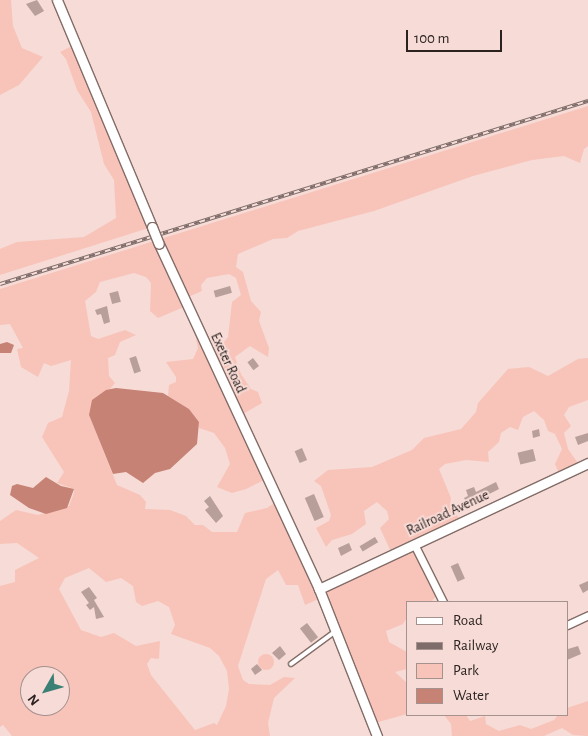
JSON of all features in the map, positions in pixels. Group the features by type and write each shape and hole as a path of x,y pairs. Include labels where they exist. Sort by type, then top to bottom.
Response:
{"street":[{"name":"Exeter Road","path":"57,0 159,244 319,589 377,736"},
{"name":"Railroad Avenue","path":"319,589 588,463"},
{"path":"414,544 442,601"},
{"path":"568,625 588,615"}],"lane":[{"path":"291,664 336,631"}],"green space":[{"path":"0,0 11,0 13,26 22,48 43,57 19,85 0,95"},
{"path":"76,44 155,226 0,275 0,249 17,242 84,237 116,218 114,180 104,164 91,112 77,90 66,59 60,52"},
{"path":"588,106 588,146 584,149 580,163 564,156 532,160 473,176 374,211 298,231 287,238 273,239 238,254 236,267 243,272 251,301 261,312 259,321 269,348 268,357 250,346 235,357 241,374 251,389 258,392 262,403 241,415 268,478 246,489 232,493 217,487 230,464 225,448 214,433 199,428 199,422 189,409 168,396 169,385 176,382 176,377 166,362 193,359 198,348 194,328 211,348 223,343 228,337 232,302 241,295 236,278 229,274 207,278 201,285 202,291 188,297 191,304 158,318 150,311 151,283 146,277 134,273 100,282 96,292 85,301 91,336 98,339 125,330 136,335 120,342 115,355 108,358 109,376 115,383 89,415 117,485 140,495 146,502 145,509 170,510 186,516 195,525 203,525 212,532 237,532 245,513 267,508 279,500 319,585 392,554 380,528 389,519 387,511 377,502 364,511 366,524 352,534 332,540 326,547 316,528 329,521 331,515 321,486 314,481 328,470 372,467 412,450 424,438 461,429 476,412 478,403 508,369 529,367 548,376 578,359 588,358 588,400 569,407 564,415 571,426 564,433 568,449 580,466 560,476 555,464 562,449 555,434 548,431 544,420 534,411 523,417 518,430 510,427 501,433 499,442 488,452 489,462 466,460 445,464 439,469 451,498 450,508 462,521 417,544 438,594 432,601 406,601 406,620 403,624 386,631 389,642 406,651 406,669 395,672 406,682 406,714 375,723 323,597 305,605 298,585 286,585 278,570 266,579 238,666 243,680 249,684 270,685 284,677 295,678 274,698 268,723 270,736 12,736 3,725 0,727 0,586 15,582 15,570 39,558 17,543 0,544 0,521 16,510 38,515 69,506 74,493 74,489 57,483 64,472 42,437 48,423 62,417 69,391 71,360 51,366 44,363 38,377 21,367 17,349 23,348 10,324 0,325 0,289","holes":["89,568 106,582 121,578 133,586 136,602 142,606 158,601 169,607 175,625 171,634 210,648 219,656 227,671 229,689 226,706 217,725 214,723 195,730 151,675 147,664 151,658 159,659 160,641 136,646 114,633 101,637 81,630 59,589 65,578"]},
{"path":"266,654 272,656 274,662 272,668 266,670 260,668 258,662 260,656"},
{"path":"588,701 588,736 573,735 562,728 544,736 452,736 451,724 445,716 467,716 470,721 485,716 486,724 499,731 520,725 531,729 554,720 557,716 568,716 568,708"}],"water":[{"path":"7,342 14,345 11,353 0,353 0,344"},
{"path":"116,388 163,393 189,409 199,422 197,444 170,469 155,473 143,483 126,472 113,474 89,415 92,400 106,390"},
{"path":"46,477 61,486 74,489 67,508 46,514 29,508 10,495 12,486 17,484 33,488"}],"building":[{"path":"37,0 44,11 35,16 26,4"},
{"path":"230,286 232,293 216,297 214,291"},
{"path":"118,291 121,302 112,304 109,293"},
{"path":"107,306 110,322 104,324 101,314 97,315 95,310"},
{"path":"136,356 141,371 134,373 129,358"},
{"path":"253,358 259,366 253,370 247,362"},
{"path":"539,429 540,436 533,438 532,431"},
{"path":"588,433 588,441 578,445 575,437"},
{"path":"302,448 307,460 300,463 295,451"},
{"path":"533,449 536,461 520,465 517,453"},
{"path":"496,482 499,489 468,505 464,498 468,496 466,490 474,487 476,492"},
{"path":"314,494 324,517 315,521 305,498"},
{"path":"210,496 223,516 216,523 205,510 209,507 204,501"},
{"path":"375,537 378,542 363,551 360,546"},
{"path":"349,543 352,550 341,556 338,548"},
{"path":"458,563 465,579 458,582 451,566"},
{"path":"588,581 588,590 583,593 579,585"},
{"path":"89,587 97,598 94,600 104,617 96,619 94,607 90,610 86,605 89,603 81,592"},
{"path":"307,623 318,637 311,643 300,629"},
{"path":"280,646 286,654 279,660 272,653"},
{"path":"578,646 581,654 568,660 568,649"},
{"path":"257,664 262,670 255,675 251,669"}],"railway":[{"path":"0,284 588,101"}]}
